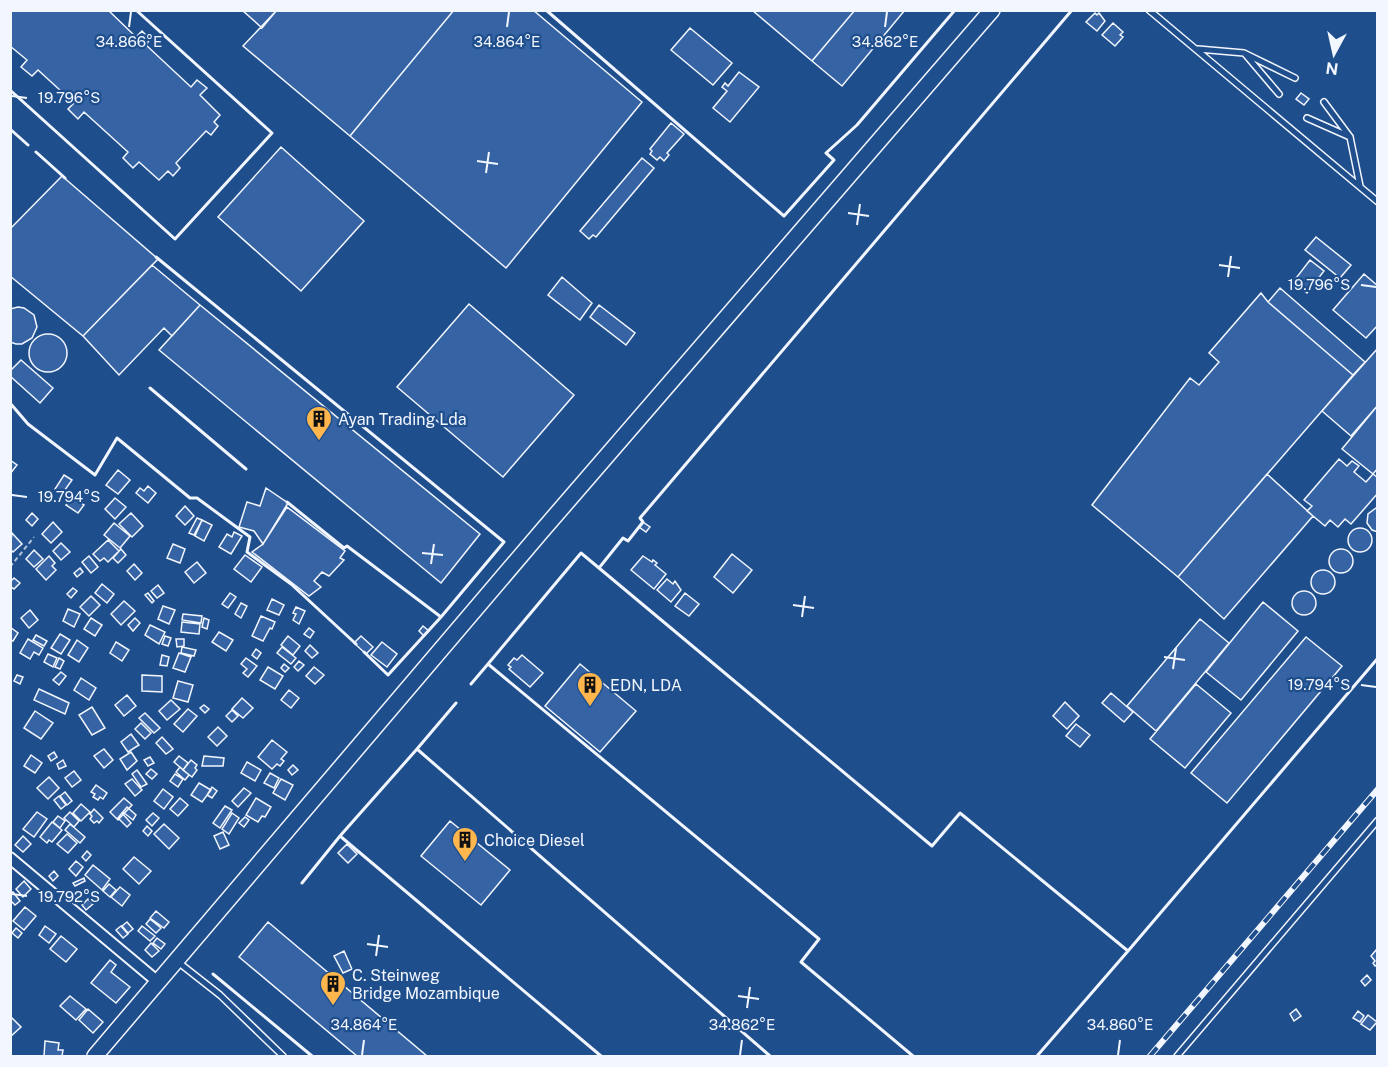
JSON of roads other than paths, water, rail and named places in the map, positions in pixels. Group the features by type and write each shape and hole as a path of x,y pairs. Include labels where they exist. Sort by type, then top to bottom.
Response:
{"main road":[{"path":"95,1056 541,532 992,10"}],"street":[{"path":"10,858 158,982"}],"lane":[{"path":"1149,10 1377,202"},
{"path":"1197,49 1244,52 1295,78"},
{"path":"1244,52 1279,94"},
{"path":"1324,102 1350,137 1360,186"},
{"path":"1307,118 1350,137"},
{"path":"1177,1056 1377,820"},
{"path":"177,961 220,994 283,1056"}],"railway":[{"path":"1150,1056 1378,789"}],"place":[{"name":"Ayan Trading Lda","path":"319,442"},
{"name":"EDN, LDA","path":"590,708"},
{"name":"Choice Diesel","path":"465,863"},
{"name":"C. Steinweg Bridge Mozambique","path":"333,1007"}]}
